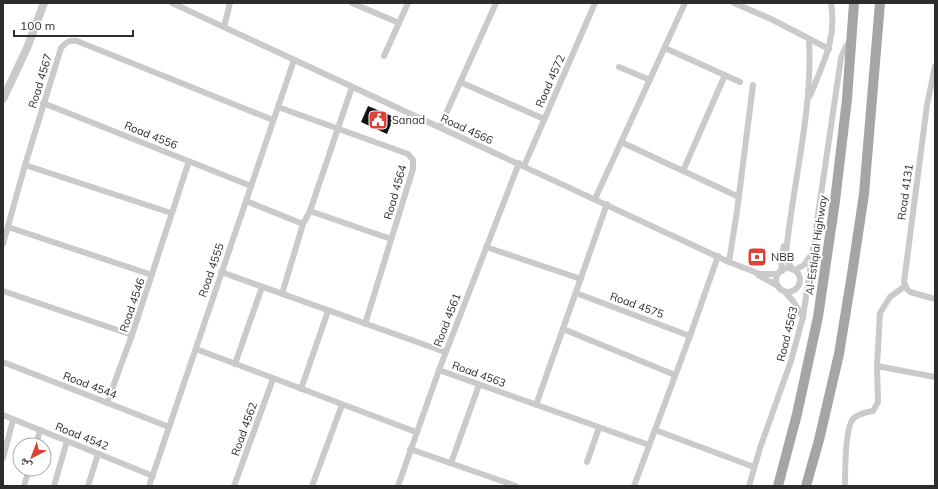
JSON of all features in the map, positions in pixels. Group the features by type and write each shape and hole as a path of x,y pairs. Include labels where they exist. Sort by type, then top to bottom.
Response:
{"main road":[{"name":"Al-Estiqlal Highway","path":"778,486 797,414 818,317 847,99 854,3"},
{"path":"875,3 879,19"},
{"path":"806,486 819,440 839,354 852,274 864,194 880,3"}],"street":[{"path":"3,99 27,48 44,3"},
{"name":"Road 4566","path":"172,3 729,262 766,275 780,272"},
{"path":"224,27 230,3"},
{"path":"352,3 399,23"},
{"path":"384,56 408,3"},
{"path":"440,127 496,3"},
{"name":"Road 4572","path":"521,165 544,119 595,3"},
{"path":"595,199 685,3"},
{"path":"734,3 771,18 829,48"},
{"path":"807,104 829,48 832,10 831,3"},
{"path":"785,292 792,292 798,288 800,278 786,258 786,253 807,104 810,76 809,39"},
{"name":"Road 4567","path":"3,244 43,103 61,48 66,43 77,41 273,120"},
{"name":"Road 4563","path":"749,486 760,448 786,376 803,317 841,58 846,46 850,42"},
{"path":"664,48 740,82"},
{"name":"Road 4555","path":"149,486 294,60"},
{"name":"Road 4131","path":"905,286 904,278 920,156 927,105 935,66"},
{"path":"619,67 650,80"},
{"path":"683,171 726,75"},
{"path":"460,82 544,119"},
{"path":"729,262 753,85"},
{"path":"282,294 303,224 310,211 352,87"},
{"name":"Road 4556","path":"43,103 251,186"},
{"name":"Road 4564","path":"278,107 408,154 412,158 414,166 365,324"},
{"path":"621,142 739,197"},
{"name":"Road 4546","path":"107,402 132,335 189,161"},
{"path":"25,165 171,213"},
{"name":"Road 4561","path":"398,486 416,432 486,247 521,165"},
{"path":"246,201 303,224"},
{"path":"536,405 607,204"},
{"path":"310,211 391,239"},
{"path":"8,227 152,275"},
{"path":"789,229 777,280 778,286 793,301 803,317"},
{"path":"486,247 581,279"},
{"path":"780,272 785,269 793,270 804,265 813,251"},
{"path":"636,485 649,445 718,256"},
{"path":"221,272 446,352"},
{"name":"Road 4566","path":"754,272 778,286"},
{"path":"845,486 849,429 853,419 864,413 873,411 878,402 877,366 880,313 890,297 905,286 913,294 935,299"},
{"path":"235,364 262,287"},
{"path":"3,291 132,335"},
{"name":"Road 4575","path":"576,293 690,336"},
{"path":"301,389 328,311"},
{"path":"563,328 675,375"},
{"path":"196,349 416,432"},
{"name":"Road 4544","path":"3,362 107,402 169,428"},
{"path":"877,366 935,377"},
{"name":"Road 4563","path":"439,370 649,445"},
{"name":"Road 4562","path":"234,486 273,379"},
{"path":"451,463 479,385"},
{"path":"312,486 342,405"},
{"name":"Road 4542","path":"3,416 153,476"},
{"path":"3,458 13,420"},
{"path":"587,462 599,428"},
{"path":"38,437 40,430"},
{"path":"655,430 754,467"},
{"path":"54,486 67,441"},
{"path":"410,449 516,486"},
{"path":"88,486 98,454"}],"building":[{"name":"Sanad","path":"368,106 394,117 387,134 361,122"}],"place":[{"name":"Sanad","path":"378,120"},
{"name":"NBB","path":"757,257"}]}
